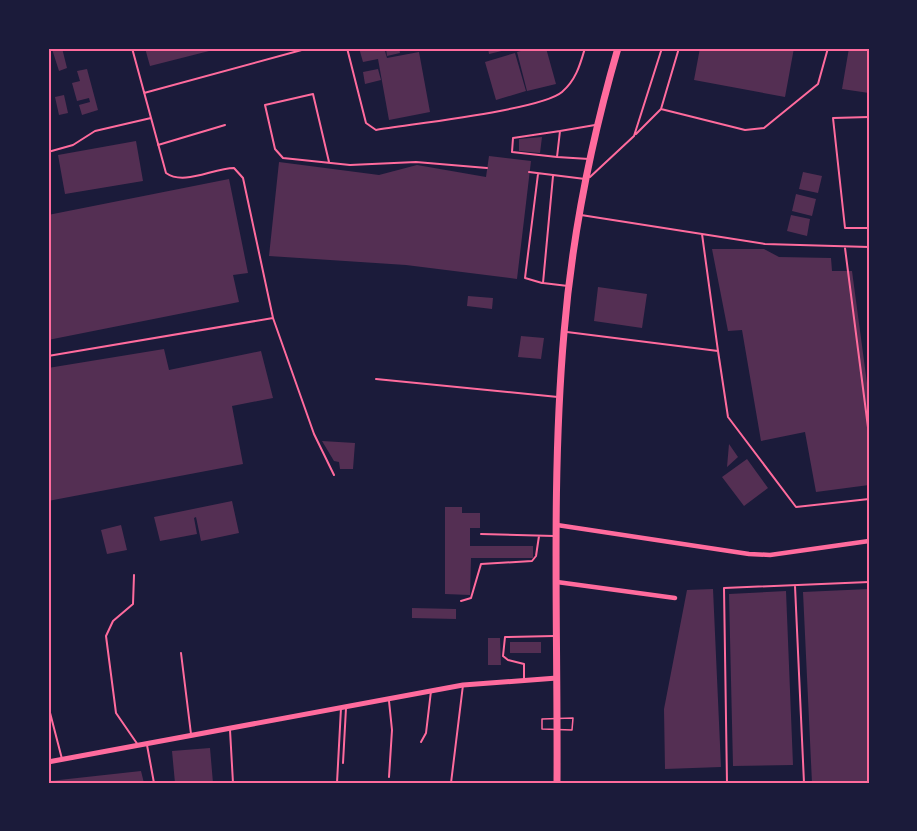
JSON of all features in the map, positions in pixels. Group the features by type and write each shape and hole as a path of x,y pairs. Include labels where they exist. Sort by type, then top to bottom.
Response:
{"highway":[{"path":"556,783 557,525 564,332 579,214 598,124 618,48"}],"street":[{"path":"557,525 749,554 770,555 869,541"},
{"path":"557,582 675,598"},
{"path":"48,762 463,685 558,678"}],"lane":[{"path":"132,48 166,173 172,177 182,178 227,168 234,168 240,172 273,318 314,434 334,475"},
{"path":"144,94 309,48"},
{"path":"346,48 366,123 376,130 498,111 550,99 560,94 574,81 585,48"},
{"path":"634,136 662,48"},
{"path":"529,172 587,180 662,109 679,48"},
{"path":"662,109 745,130 764,128 819,84 828,48"},
{"path":"329,162 313,94 265,105 274,149 283,158 350,165 441,163 487,168"},
{"path":"869,117 833,118 845,228 869,228"},
{"path":"48,152 73,145 95,131 151,118"},
{"path":"591,160 512,152 513,138 598,124"},
{"path":"158,145 225,125"},
{"path":"557,157 560,131"},
{"path":"538,174 525,278 570,286"},
{"path":"543,283 553,176"},
{"path":"579,214 765,244 869,247"},
{"path":"702,234 728,417 796,507 869,499"},
{"path":"845,248 869,435"},
{"path":"48,356 273,318"},
{"path":"564,332 718,351"},
{"path":"376,380 560,397"},
{"path":"481,534 557,537"},
{"path":"461,601 471,598 481,564 532,561 536,556 539,536"},
{"path":"134,575 133,604 112,621 106,636 116,713 138,745"},
{"path":"727,783 723,588 869,582"},
{"path":"795,586 804,783"},
{"path":"524,679 524,664 507,660 503,656 505,637 557,636"},
{"path":"181,653 191,734"},
{"path":"451,783 463,685"},
{"path":"421,742 426,733 431,691"},
{"path":"388,698 392,730 388,777"},
{"path":"48,705 62,759"},
{"path":"344,706 344,763"},
{"path":"337,783 344,706"},
{"path":"230,727 233,783"},
{"path":"147,743 154,783"}],"path":[{"path":"542,719 542,729 557,731 572,730 573,718"}],"building":[{"path":"62,48 67,68 59,71 52,49"},
{"path":"145,48 216,48 217,49 150,66"},
{"path":"359,48 384,48 387,58 419,52 430,112 389,120 378,59 363,62"},
{"path":"386,48 399,48 400,53 387,56"},
{"path":"488,48 510,48 510,49 489,54"},
{"path":"532,48 546,48 556,84 527,91 517,52"},
{"path":"700,48 794,48 785,97 694,80"},
{"path":"849,48 869,48 869,93 842,89"},
{"path":"515,53 526,91 496,100 485,62"},
{"path":"87,69 98,110 82,115 79,105 90,102 89,98 77,101 72,83 80,81 77,71"},
{"path":"378,69 381,80 365,84 363,72"},
{"path":"64,95 68,113 59,115 55,97"},
{"path":"542,137 540,153 519,151 519,139"},
{"path":"136,141 143,181 65,194 58,155"},
{"path":"489,156 531,161 517,279 406,265 269,256 279,162 379,175 417,165 486,177"},
{"path":"803,172 822,176 818,193 799,189"},
{"path":"229,179 248,273 233,275 239,302 48,340 48,215"},
{"path":"796,194 816,199 812,216 792,211"},
{"path":"791,215 810,219 807,236 787,231"},
{"path":"712,249 764,249 779,257 831,258 832,271 852,271 869,398 869,485 816,492 805,432 761,441 742,330 728,331"},
{"path":"598,287 647,294 642,328 594,321"},
{"path":"468,296 493,298 492,309 467,306"},
{"path":"521,336 544,338 541,359 518,357"},
{"path":"164,349 169,370 261,351 273,398 232,406 243,464 48,501 48,368"},
{"path":"322,441 355,443 353,469 340,469 339,462 334,461"},
{"path":"729,444 738,457 727,467"},
{"path":"747,459 768,488 744,506 722,477"},
{"path":"232,501 239,533 201,541 196,517 194,518 197,534 160,541 154,517"},
{"path":"445,507 462,507 462,513 480,513 480,528 470,528 470,546 533,546 533,558 471,558 470,595 445,594"},
{"path":"121,525 127,550 107,554 101,530"},
{"path":"713,589 721,767 665,769 664,709 687,590"},
{"path":"869,589 869,783 812,783 803,592"},
{"path":"786,591 793,765 733,766 729,594"},
{"path":"412,608 456,609 456,619 412,618"},
{"path":"488,638 500,638 501,665 488,665"},
{"path":"510,642 541,642 541,653 510,653"},
{"path":"210,748 213,783 175,783 172,751"},
{"path":"141,771 144,783 50,783 50,781"}]}
